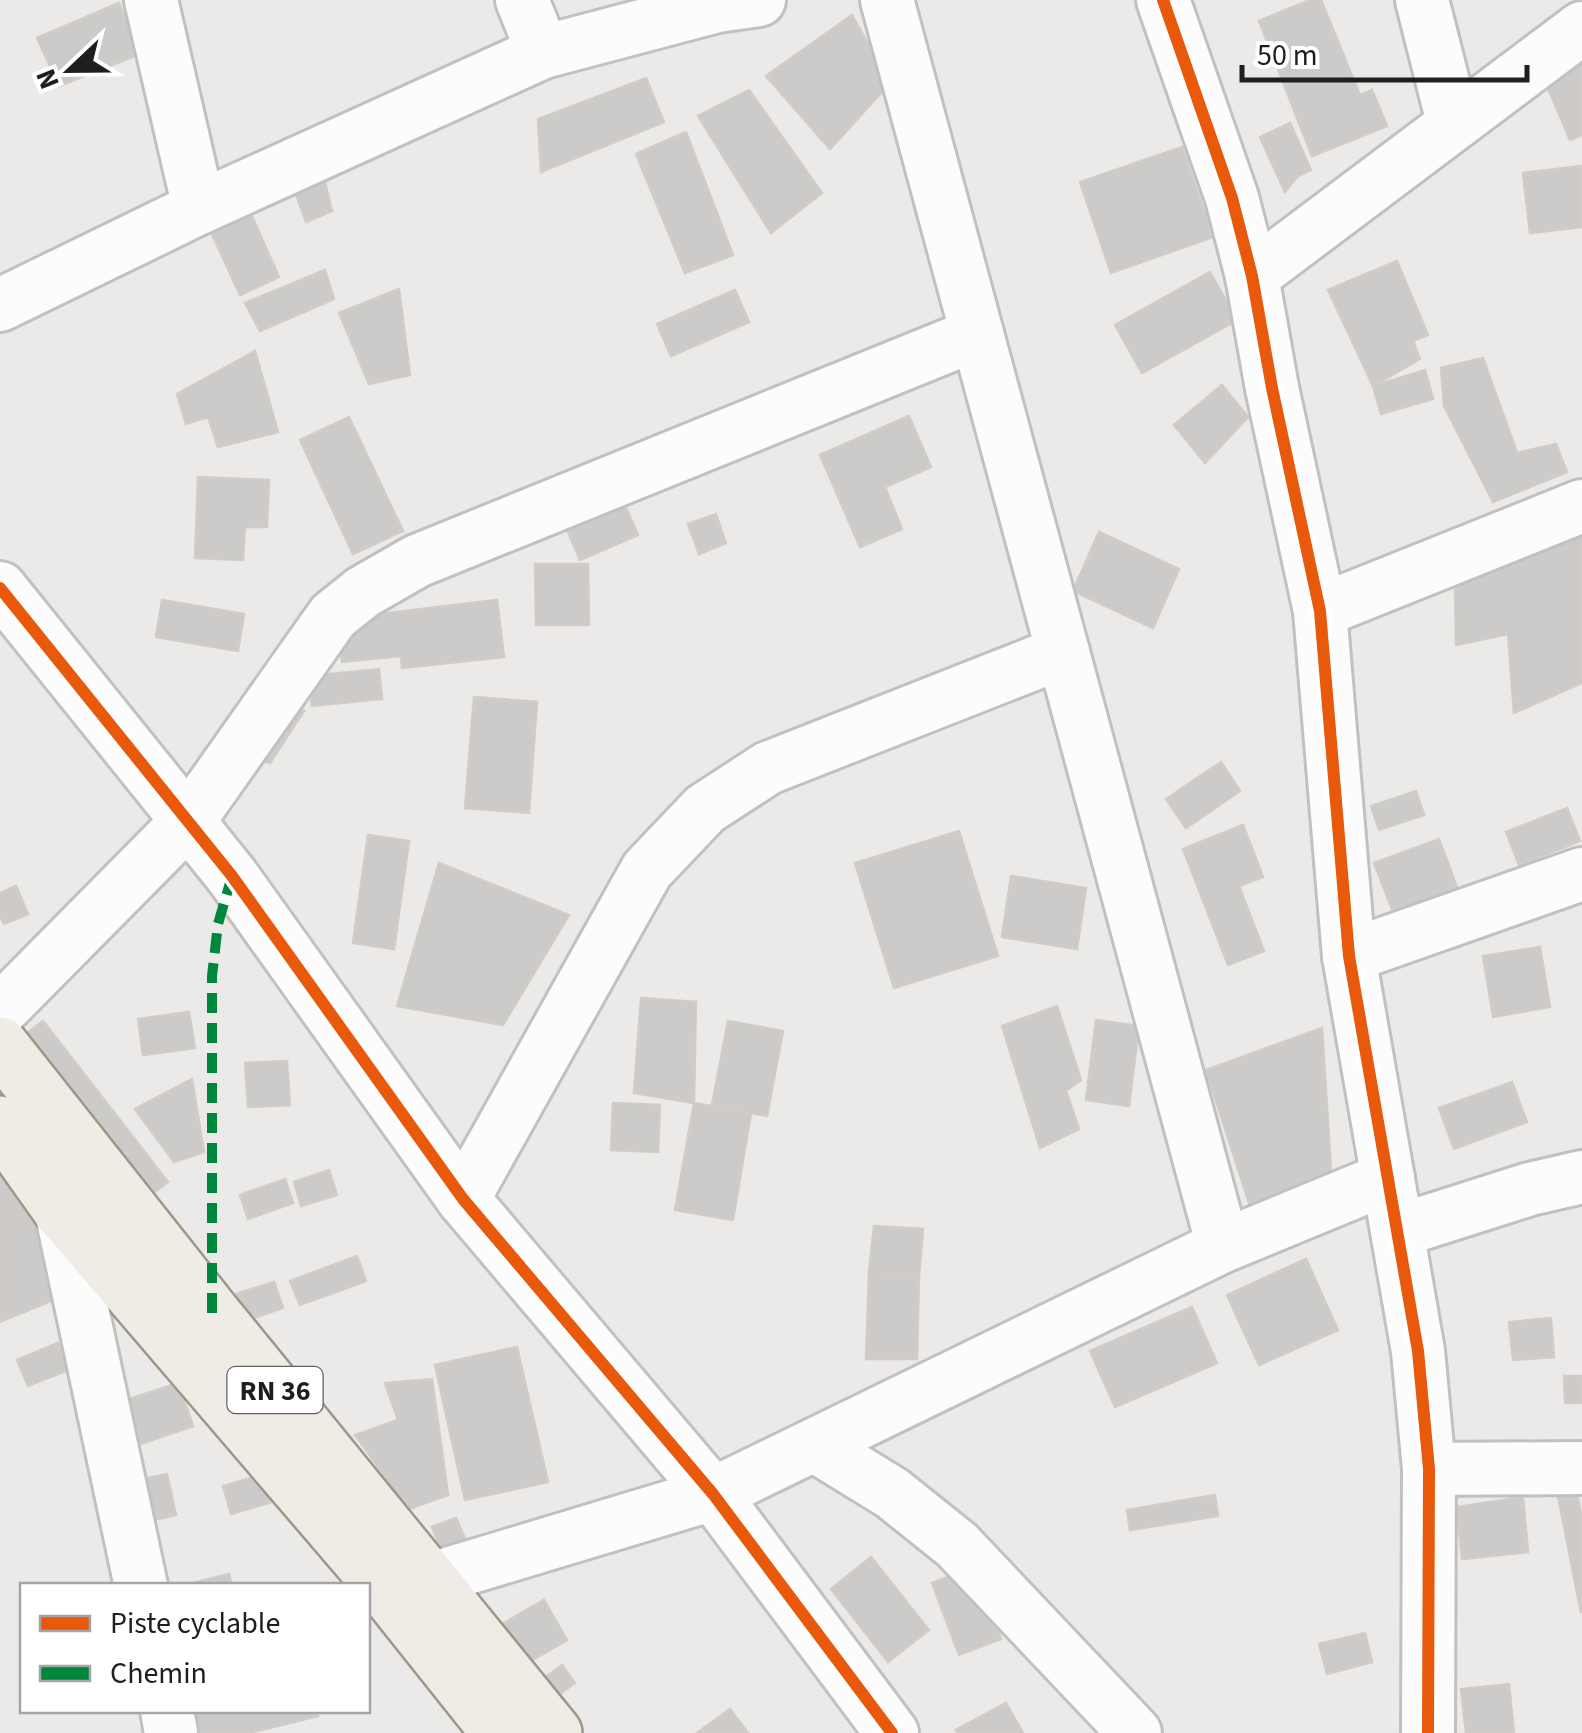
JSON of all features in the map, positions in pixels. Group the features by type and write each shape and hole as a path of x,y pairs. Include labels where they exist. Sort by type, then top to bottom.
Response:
{"main road":[{"name":"RN 36","path":"0,1045 200,1299 554,1733"},
{"name":"RN 36","path":"0,1124 61,1210 383,1586 500,1733"}],"street":[{"path":"151,0 199,208"},
{"path":"522,0 542,52"},
{"path":"0,304 199,208 542,52 717,6 759,0"},
{"path":"887,0 1223,1246"},
{"path":"1163,0 1232,198 1252,276 1320,611 1349,956 1418,1351 1429,1468 1428,1733"},
{"path":"1422,0 1453,122"},
{"path":"1252,276 1582,28"},
{"path":"0,1011 189,820 333,616 363,592 417,561 977,334"},
{"path":"1320,611 1582,506"},
{"path":"0,588 232,876 463,1200 713,1494 892,1733"},
{"path":"463,1200 647,870 706,809 768,768 1063,652"},
{"path":"1349,956 1582,874"},
{"path":"431,1579 713,1494 1223,1246 1388,1178"},
{"path":"1398,1231 1530,1189 1582,1178"},
{"path":"61,1210 139,1583"},
{"path":"814,1445 892,1493 957,1545 1135,1733"},
{"path":"1429,1468 1582,1468"}],"building":[{"path":"1310,0 1321,0 1360,95 1372,90 1387,126 1312,156 1259,21"},
{"path":"119,3 140,54 59,86 37,38"},
{"path":"852,15 890,83 830,149 766,76"},
{"path":"1582,58 1582,135 1570,140 1542,74"},
{"path":"646,78 664,122 541,172 538,119"},
{"path":"749,90 822,193 771,233 698,116"},
{"path":"1290,123 1311,170 1298,176 1285,192 1260,137"},
{"path":"686,132 733,255 685,273 636,154"},
{"path":"1182,147 1213,237 1111,273 1080,182"},
{"path":"1582,166 1582,227 1530,233 1523,173"},
{"path":"325,182 332,211 306,222 294,189"},
{"path":"246,203 279,277 240,295 206,221"},
{"path":"1397,261 1428,335 1413,341 1420,359 1373,386 1328,290"},
{"path":"325,270 334,299 260,331 245,303"},
{"path":"1210,272 1237,320 1142,373 1115,325"},
{"path":"399,289 410,375 369,384 339,313"},
{"path":"735,290 749,322 671,356 657,324"},
{"path":"255,351 278,432 218,447 208,417 186,424 177,394"},
{"path":"1483,358 1517,453 1556,444 1567,472 1493,502 1444,406 1441,368"},
{"path":"1425,370 1433,399 1381,414 1373,386"},
{"path":"1222,385 1248,417 1205,463 1174,425"},
{"path":"909,416 931,467 885,487 902,529 860,547 820,455"},
{"path":"349,417 403,531 353,554 300,440"},
{"path":"198,477 269,480 267,527 245,527 243,560 195,558"},
{"path":"618,489 638,535 580,560 560,513"},
{"path":"716,514 726,543 699,554 688,524"},
{"path":"1099,532 1179,569 1153,628 1073,591"},
{"path":"1582,534 1582,683 1514,713 1508,634 1456,645 1455,585"},
{"path":"535,564 588,564 589,625 536,625"},
{"path":"162,600 244,614 238,651 156,637"},
{"path":"497,600 504,657 402,668 401,656 342,662 337,619"},
{"path":"379,669 382,699 312,706 309,676"},
{"path":"474,697 537,702 529,813 465,808"},
{"path":"283,698 304,711 270,763 243,755"},
{"path":"1221,762 1240,791 1186,828 1166,799"},
{"path":"1416,791 1424,815 1379,830 1371,806"},
{"path":"1567,808 1580,841 1519,865 1506,832"},
{"path":"1243,825 1263,877 1239,886 1264,951 1228,965 1183,849"},
{"path":"959,831 998,956 894,988 855,863"},
{"path":"368,835 409,841 394,949 353,943"},
{"path":"1439,839 1457,887 1393,912 1374,863"},
{"path":"439,863 569,915 503,1025 397,1006"},
{"path":"1011,876 1086,888 1077,949 1002,937"},
{"path":"16,886 28,914 4,924 0,893"},
{"path":"1540,947 1550,1007 1493,1017 1483,956"},
{"path":"641,998 696,1002 694,1103 634,1093"},
{"path":"1057,1006 1081,1080 1066,1091 1079,1129 1040,1148 1002,1026"},
{"path":"189,1012 195,1048 143,1055 138,1019"},
{"path":"1096,1020 1139,1026 1129,1106 1086,1100"},
{"path":"43,1021 168,1182 152,1194 27,1033"},
{"path":"728,1021 783,1031 767,1116 712,1105"},
{"path":"1322,1028 1332,1185 1252,1212 1206,1070"},
{"path":"287,1061 290,1105 248,1107 245,1063"},
{"path":"192,1079 204,1152 174,1162 135,1109"},
{"path":"1512,1082 1527,1122 1454,1149 1439,1108"},
{"path":"613,1103 660,1105 658,1152 611,1150"},
{"path":"694,1103 751,1113 733,1220 675,1210"},
{"path":"11,1163 63,1296 0,1322 0,1168"},
{"path":"329,1170 337,1195 301,1206 294,1182"},
{"path":"285,1179 293,1203 248,1219 240,1195"},
{"path":"874,1226 923,1229 919,1276 869,1272"},
{"path":"357,1256 366,1281 300,1305 290,1281"},
{"path":"1306,1259 1338,1330 1259,1365 1227,1295"},
{"path":"869,1272 919,1276 917,1359 866,1359"},
{"path":"274,1282 283,1308 245,1321 236,1294"},
{"path":"1192,1307 1217,1363 1115,1407 1090,1351"},
{"path":"1551,1318 1554,1357 1513,1360 1509,1322"},
{"path":"58,1343 68,1370 28,1386 17,1360"},
{"path":"517,1347 548,1482 465,1500 435,1365"},
{"path":"1564,1376 1582,1376 1582,1403 1565,1403"},
{"path":"432,1379 448,1495 409,1509 355,1435 398,1420 385,1383"},
{"path":"178,1383 193,1426 138,1445 123,1401"},
{"path":"167,1474 176,1515 145,1522 136,1481"},
{"path":"265,1474 272,1502 231,1514 223,1486"},
{"path":"1576,1487 1582,1519 1581,1613 1557,1491"},
{"path":"1215,1495 1218,1516 1130,1530 1127,1510"},
{"path":"1523,1497 1528,1552 1462,1559 1457,1507"},
{"path":"456,1518 466,1541 442,1551 432,1527"},
{"path":"871,1557 929,1630 888,1662 831,1589"},
{"path":"974,1567 1001,1639 959,1655 932,1583"},
{"path":"229,1574 231,1583 193,1583"},
{"path":"544,1600 567,1640 522,1666 499,1626"},
{"path":"1365,1633 1372,1662 1327,1674 1319,1644"},
{"path":"562,1665 575,1683 551,1700 538,1683"},
{"path":"1509,1684 1514,1733 1466,1733 1461,1689"},
{"path":"1006,1703 1023,1733 956,1730"},
{"path":"730,1709 748,1733 697,1733"},
{"path":"196,1713 318,1716 249,1733 200,1733"}],"marked path":[{"path":"212,1313 212,976 218,924 232,876"}],"cycle path":[{"path":"1163,0 1232,198 1252,276 1320,611 1349,956 1418,1351 1429,1469 1428,1733"},
{"path":"0,588 232,876 463,1199 713,1494 892,1733"}]}
